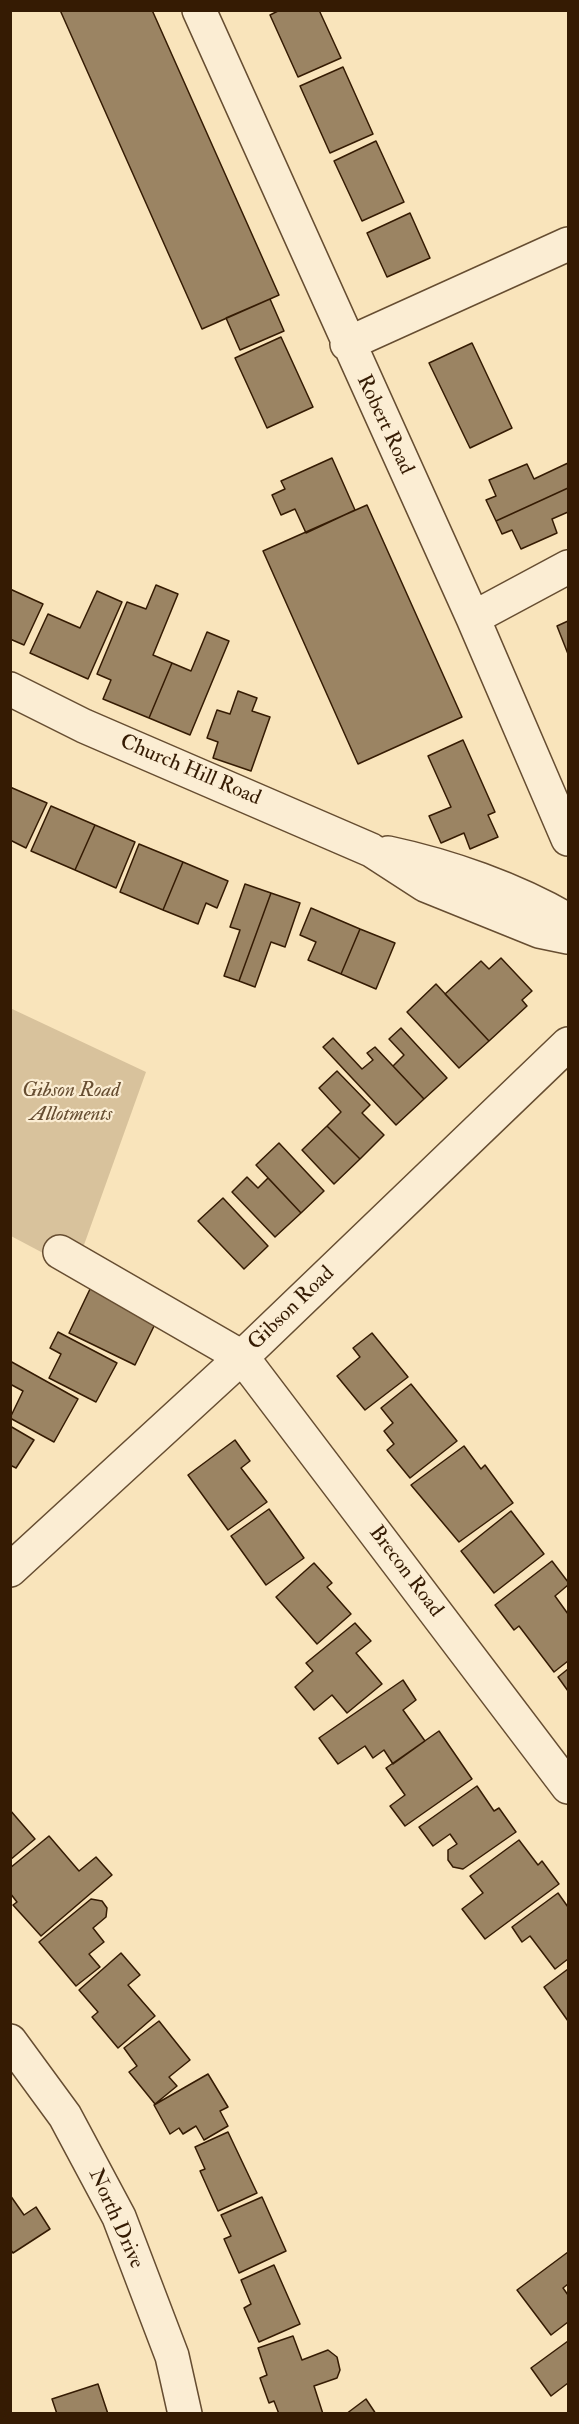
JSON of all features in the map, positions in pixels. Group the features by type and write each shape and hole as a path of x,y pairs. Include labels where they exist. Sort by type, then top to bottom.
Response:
{"street":[{"name":"Robert Road","path":"199,10 347,344 473,618 568,839"},
{"path":"347,344 568,244"},
{"path":"473,618 568,567"},
{"name":"Church Hill Road","path":"10,689 84,726 371,850 425,885 539,931 568,937"},
{"name":"Church Hill Road","path":"371,850 432,862 546,908 568,920"},
{"name":"Gibson Road","path":"10,1570 242,1357 568,1044"},
{"path":"60,1252 242,1357"},
{"name":"Brecon Road","path":"242,1357 568,1787"},
{"name":"North Drive","path":"10,2041 65,2116 119,2217 172,2356 185,2414"}],"green space":[{"name":"Gibson Road Allotments","path":"10,1008 146,1072 75,1270 11,1236"}],"building":[{"path":"60,10 152,10 279,295 202,329"},
{"path":"280,10 319,10 341,58 298,77 270,15"},
{"path":"343,67 373,134 330,153 300,86"},
{"path":"376,141 404,202 362,221 334,161"},
{"path":"410,213 430,258 387,277 367,233"},
{"path":"270,299 284,331 240,350 226,318"},
{"path":"281,337 313,407 267,428 235,358"},
{"path":"472,343 512,428 470,448 429,363"},
{"path":"332,458 355,510 306,533 295,509 281,515 272,495 285,489 281,481"},
{"path":"568,463 568,488 496,521 486,500 496,496 489,480 527,464 534,479"},
{"path":"568,488 568,512 552,519 557,533 521,549 512,530 502,534 496,521"},
{"path":"367,505 462,717 358,764 263,551"},
{"path":"156,585 178,594 153,655 172,663 149,718 103,699 111,680 97,674 127,602 146,609"},
{"path":"10,589 43,604 24,645 10,639"},
{"path":"97,591 122,602 88,679 30,653 48,614 80,628"},
{"path":"568,621 568,654 557,626"},
{"path":"207,632 229,641 190,735 149,718 172,663 191,671"},
{"path":"238,691 257,698 252,711 270,717 251,771 213,758 218,742 207,738 217,710 230,714"},
{"path":"463,740 495,812 488,815 498,837 470,849 464,833 441,843 429,816 451,807 428,756"},
{"path":"10,787 47,803 26,848 10,840"},
{"path":"51,806 95,825 75,870 31,851"},
{"path":"95,825 135,842 116,888 75,870"},
{"path":"139,844 183,862 163,910 120,892"},
{"path":"183,862 228,881 217,908 206,903 198,924 163,910"},
{"path":"245,884 271,893 239,981 224,976 240,930 230,927"},
{"path":"271,893 300,903 285,947 271,942 255,987 239,981"},
{"path":"311,908 360,929 341,974 308,960 316,942 300,935"},
{"path":"360,929 395,943 376,989 341,974"},
{"path":"501,958 532,991 522,1000 527,1006 489,1041 445,994 481,961 489,969"},
{"path":"436,984 489,1041 459,1068 407,1012"},
{"path":"401,1028 447,1078 424,1099 393,1066 404,1055 389,1039"},
{"path":"333,1038 362,1069 373,1060 367,1053 375,1047 424,1099 396,1125 323,1047"},
{"path":"337,1071 370,1105 362,1113 384,1135 360,1159 327,1126 341,1112 319,1088"},
{"path":"327,1126 360,1159 334,1184 302,1150"},
{"path":"279,1143 324,1191 301,1213 256,1165"},
{"path":"247,1177 258,1188 268,1178 301,1213 275,1237 232,1192"},
{"path":"223,1198 268,1246 244,1269 198,1221"},
{"path":"91,1287 157,1320 135,1365 69,1333"},
{"path":"58,1332 117,1363 96,1402 49,1378 61,1354 50,1348"},
{"path":"372,1333 408,1377 365,1410 337,1376 360,1357 353,1348"},
{"path":"10,1361 78,1399 54,1442 10,1418 23,1391 10,1384"},
{"path":"411,1384 457,1441 410,1478 387,1450 394,1444 384,1431 393,1423 381,1408"},
{"path":"10,1426 34,1440 16,1468 10,1465"},
{"path":"235,1440 250,1461 241,1468 267,1502 228,1530 188,1475"},
{"path":"464,1446 481,1469 485,1465 513,1503 459,1542 411,1485"},
{"path":"269,1509 304,1558 266,1585 231,1536"},
{"path":"511,1511 544,1554 494,1593 461,1551"},
{"path":"552,1561 568,1582 568,1585 555,1596 568,1614 568,1661 554,1672 519,1626 514,1630 495,1605"},
{"path":"314,1563 332,1583 327,1587 351,1614 317,1644 276,1597"},
{"path":"355,1623 371,1641 356,1653 382,1684 347,1713 332,1695 314,1710 295,1687 313,1671 306,1663"},
{"path":"568,1669 568,1691 558,1677"},
{"path":"403,1680 416,1700 403,1710 425,1741 393,1764 384,1750 373,1758 365,1746 338,1764 319,1738"},
{"path":"439,1731 472,1779 405,1826 390,1806 405,1795 386,1768"},
{"path":"477,1786 494,1811 499,1808 516,1832 463,1869 453,1867 448,1860 448,1850 457,1844 450,1834 433,1846 419,1827"},
{"path":"10,1810 35,1839 10,1860"},
{"path":"49,1836 79,1871 96,1857 112,1875 41,1936 13,1905 17,1902 10,1893 10,1868"},
{"path":"519,1840 538,1865 542,1861 559,1884 485,1939 462,1909 483,1893 470,1876"},
{"path":"558,1893 568,1907 568,1959 555,1969 530,1936 522,1942 512,1927"},
{"path":"91,1899 102,1901 107,1908 106,1917 93,1928 104,1942 89,1954 100,1967 76,1986 39,1942"},
{"path":"121,1953 140,1975 128,1985 155,2016 118,2048 92,2017 98,2012 79,1990"},
{"path":"568,1969 568,2021 544,1987"},
{"path":"159,2021 190,2060 169,2077 177,2086 155,2104 129,2072 137,2066 124,2048"},
{"path":"208,2074 228,2107 220,2111 228,2126 204,2140 196,2126 183,2134 179,2128 170,2134 154,2105"},
{"path":"228,2132 257,2193 218,2211 200,2171 205,2169 195,2147"},
{"path":"10,2195 24,2215 36,2207 50,2229 13,2253 10,2249"},
{"path":"262,2197 286,2251 239,2273 224,2239 231,2236 221,2215"},
{"path":"568,2252 568,2284 563,2288 568,2295 568,2322 551,2335 517,2290"},
{"path":"274,2265 300,2324 259,2342 244,2308 251,2304 241,2280"},
{"path":"293,2336 302,2360 328,2350 337,2357 340,2370 337,2378 314,2386 323,2414 279,2414 274,2401 269,2403 260,2378 267,2375 258,2348"},
{"path":"568,2341 568,2383 551,2396 531,2368"},
{"path":"98,2384 108,2414 57,2414 52,2399"},
{"path":"366,2399 376,2414 346,2414"}]}
